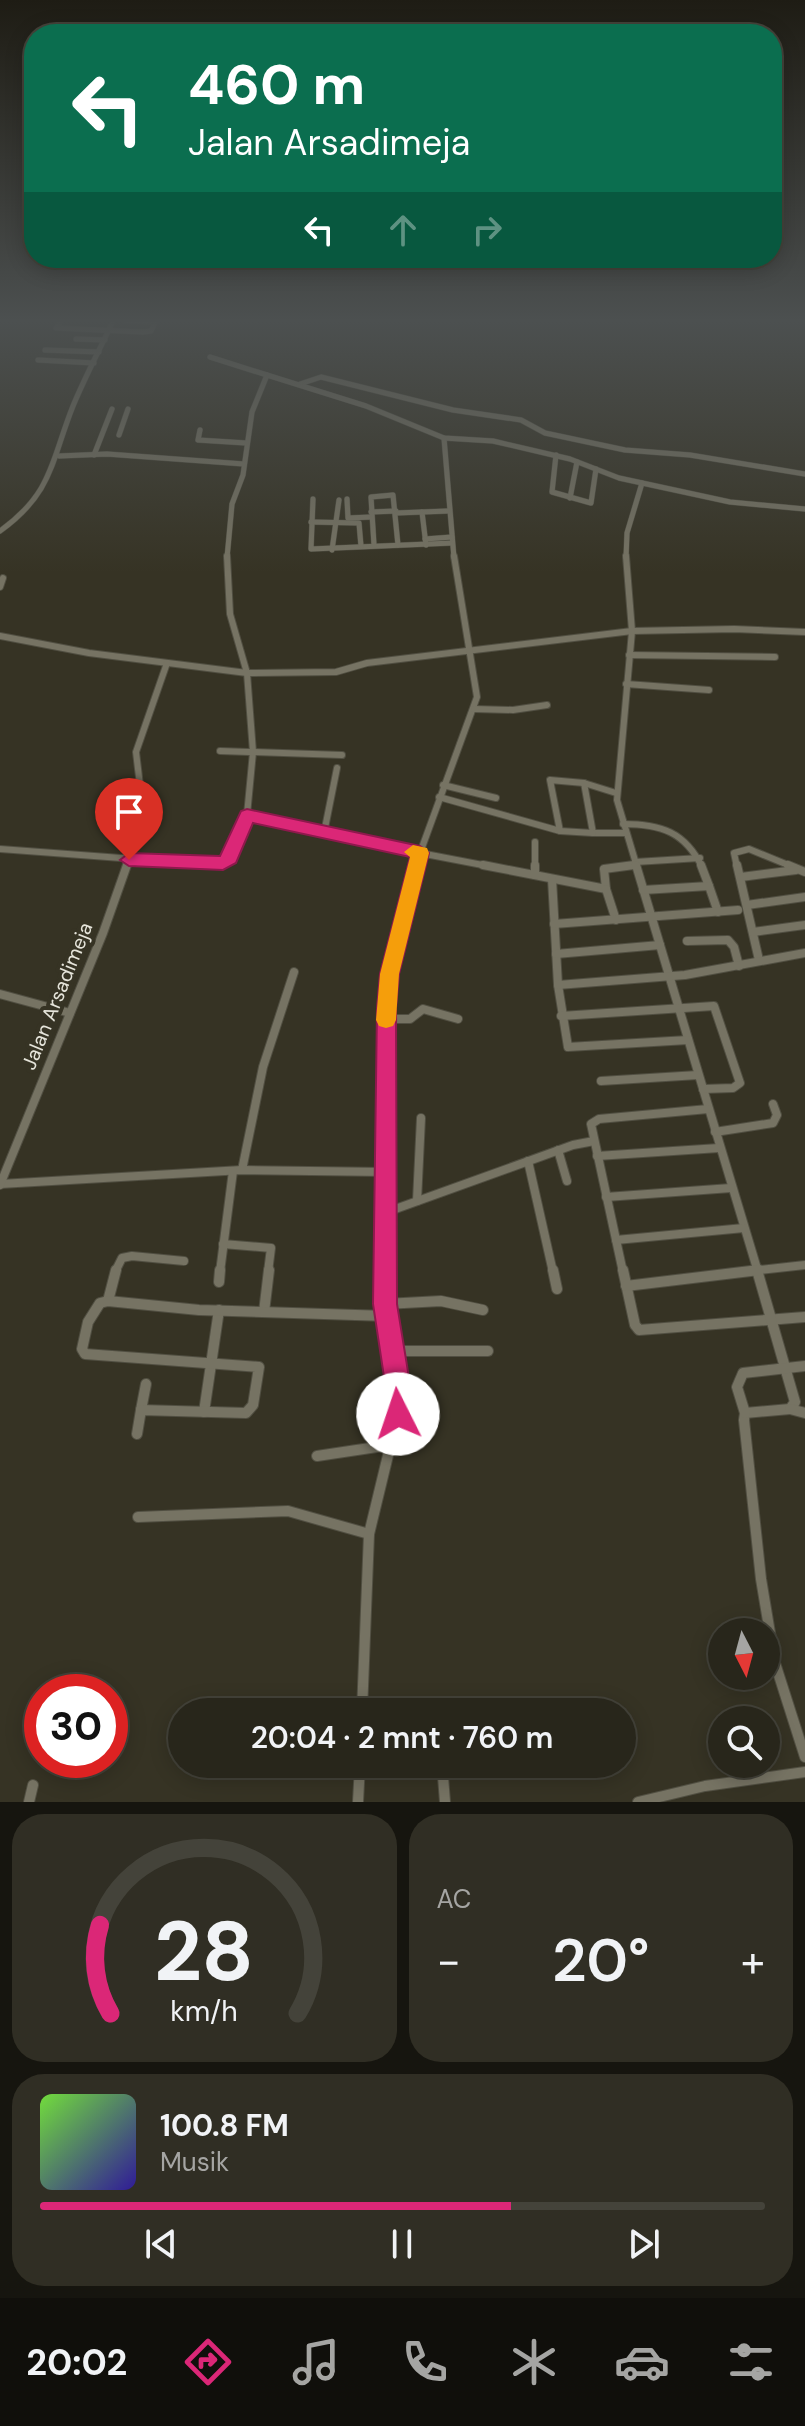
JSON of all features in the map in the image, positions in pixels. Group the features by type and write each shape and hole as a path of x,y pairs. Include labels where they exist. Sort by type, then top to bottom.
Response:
{"street":[{"path":"0,531 32,508 59,456 73,405"},
{"path":"0,849 129,860 223,863 229,859 247,815 253,752 247,673 233,640 228,573 232,503 243,478 253,405"},
{"path":"356,405 444,438 493,441 556,455 642,483 751,505 805,509"},
{"path":"432,405 521,420 545,433 625,450 690,455 805,474"},
{"path":"94,455 112,409"},
{"path":"104,430 120,433 128,409"},
{"path":"200,430 198,440 246,443"},
{"path":"218,441 222,433"},
{"path":"363,1698 369,1534 396,1430 399,1390 385,1304 386,1019 389,974 420,853 474,709 477,692 456,579 444,438"},
{"path":"59,456 94,455 244,464"},
{"path":"556,455 552,492 591,503 596,469"},
{"path":"570,498 577,462"},
{"path":"642,483 627,533 626,577 632,631 616,793 719,1148 774,1321 795,1402 790,1409"},
{"path":"374,545 372,496 393,495 398,545"},
{"path":"313,499 310,549 452,540"},
{"path":"347,499 348,518 396,512 448,511"},
{"path":"332,550 339,500"},
{"path":"422,512 426,542"},
{"path":"311,522 360,524 361,546"},
{"path":"0,587 3,578"},
{"path":"0,636 89,653 247,673 336,672 367,663 632,631 734,629 805,632"},
{"path":"629,655 775,657"},
{"name":"Jalan Arsadimeja","path":"0,1184 129,860 141,794 136,752 167,663"},
{"path":"626,684 709,690"},
{"path":"474,709 513,710 547,705"},
{"path":"220,751 342,755"},
{"path":"324,833 337,768"},
{"path":"560,831 550,780 584,783 616,793"},
{"path":"584,783 593,833"},
{"path":"443,785 496,798"},
{"path":"439,797 560,831 593,833 648,824 664,829 691,843 700,858 718,912"},
{"path":"247,815 606,889"},
{"path":"535,842 535,875"},
{"path":"759,960 734,853 743,849 802,871"},
{"path":"616,920 606,889 604,869 700,858"},
{"path":"741,877 802,871"},
{"path":"552,879 561,1016 570,1048 688,1040"},
{"path":"643,890 709,886"},
{"path":"747,905 805,897"},
{"path":"554,924 738,910"},
{"path":"753,932 805,925"},
{"path":"687,941 728,940 739,966"},
{"path":"556,954 660,945"},
{"path":"558,985 669,976 805,953"},
{"path":"219,1282 237,1170 263,1067 294,972"},
{"path":"0,994 70,1013"},
{"path":"561,1016 711,1005 716,1008 740,1080 733,1088 703,1089"},
{"path":"386,1019 410,1019 423,1009 458,1019"},
{"path":"601,1081 698,1075"},
{"path":"715,1132 773,1123 777,1115 773,1104"},
{"path":"708,1109 594,1120 590,1126 635,1325 642,1331 805,1317"},
{"path":"417,1201 421,1118"},
{"path":"387,1212 558,1150 594,1141"},
{"path":"597,1156 719,1148"},
{"path":"558,1150 567,1181"},
{"path":"528,1161 557,1289"},
{"path":"0,1184 237,1170 386,1172"},
{"path":"606,1197 731,1188"},
{"path":"616,1240 744,1228"},
{"path":"223,1244 271,1248 264,1312"},
{"path":"108,1301 114,1274 122,1258 132,1256 184,1261"},
{"path":"626,1286 805,1265"},
{"path":"141,1410 246,1413 250,1410 260,1370 256,1365 85,1354 82,1347 88,1322 97,1306 108,1301 219,1310 387,1316"},
{"path":"385,1304 441,1301 483,1310"},
{"path":"204,1412 219,1310"},
{"path":"391,1351 488,1351"},
{"path":"805,1366 750,1371 739,1376 737,1387 745,1413 761,1579 775,1663 805,1757"},
{"path":"137,1434 146,1384"},
{"path":"745,1413 790,1409 805,1413"},
{"path":"317,1456 390,1445"},
{"path":"138,1517 288,1511 369,1534"},
{"path":"638,1802 705,1786 805,1772"},
{"path":"358,1802 359,1778"},
{"path":"443,1778 445,1802"},
{"path":"29,1802 33,1785"}],"slow traffic":[{"path":"386,1020 389,974 420,853 413,852"}],"route":[{"path":"129,860 223,863 229,859 247,815 420,853 389,974 386,1008 385,1304 399,1390 398,1414"}]}
